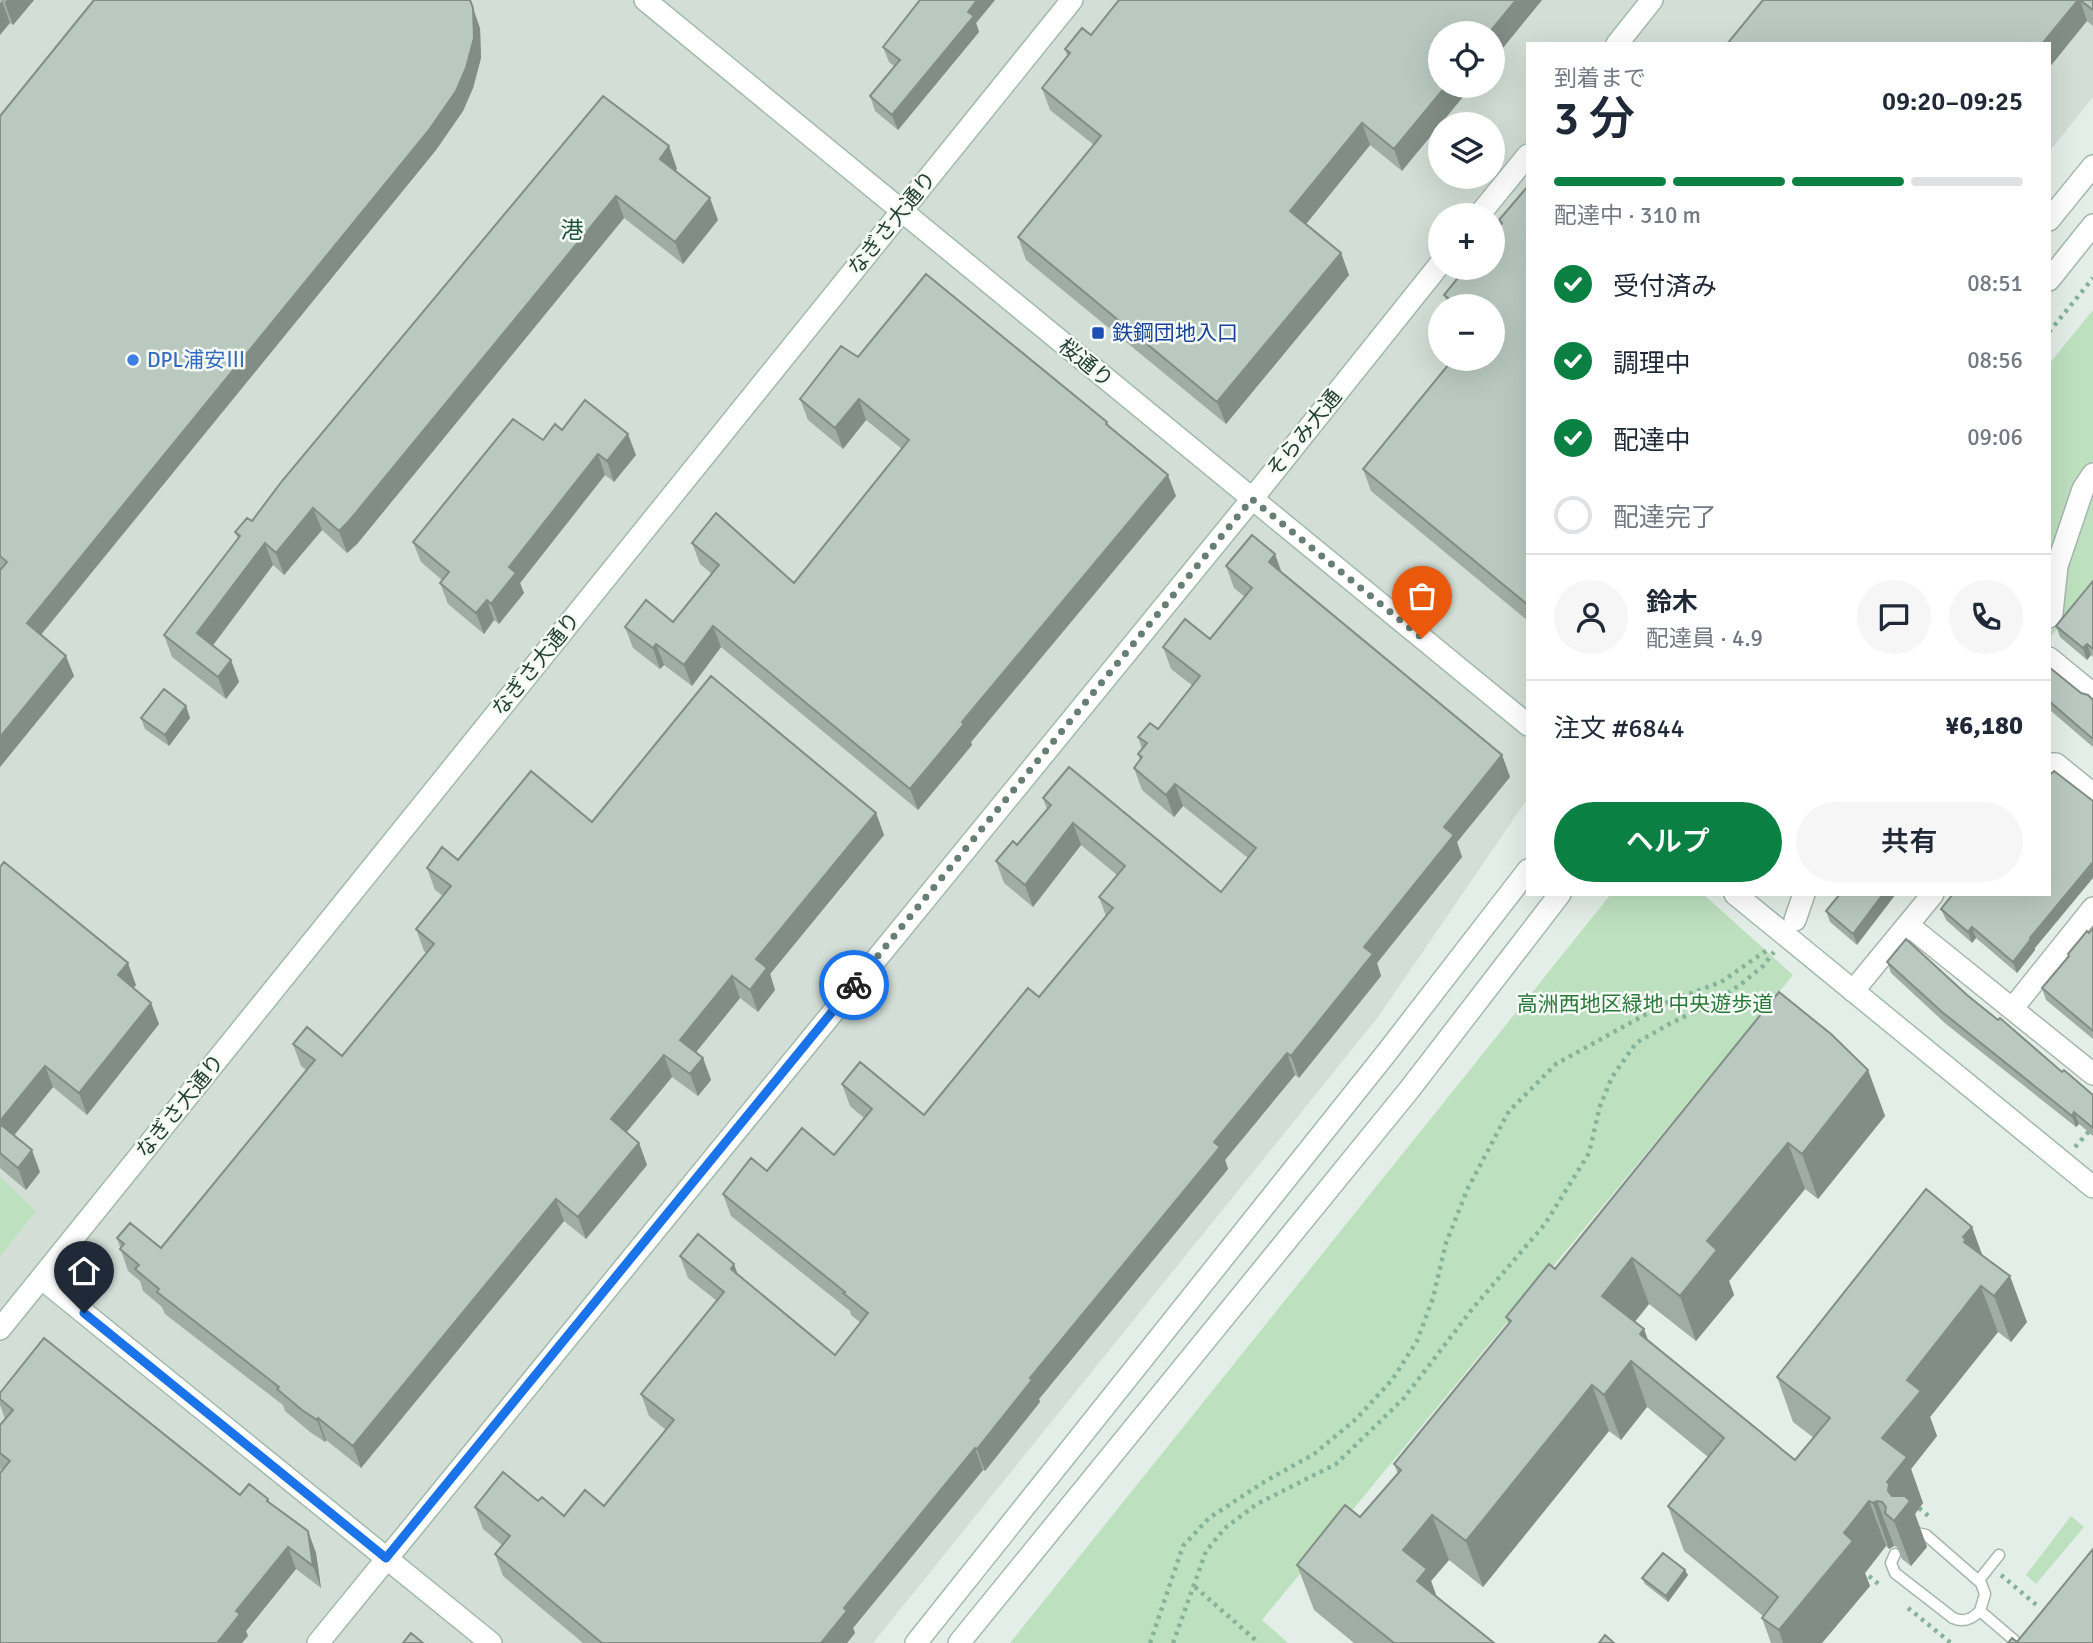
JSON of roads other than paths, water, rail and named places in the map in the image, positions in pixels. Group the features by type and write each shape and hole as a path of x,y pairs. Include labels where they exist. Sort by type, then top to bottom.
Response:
{"street":[{"name":"桜通り","path":"645,0 1526,722"},
{"name":"なぎさ大通り","path":"0,1329 1072,0"},
{"path":"1619,42 1652,0"},
{"path":"1489,203 1526,157"},
{"path":"2051,218 2093,166"},
{"path":"2051,278 2093,225"},
{"name":"そらみ大通","path":"318,1643 1252,499 1428,279"},
{"path":"2051,614 2057,566 2083,489 2093,474"},
{"path":"2051,660 2093,694"},
{"path":"2051,764 2056,764 2093,794"},
{"path":"916,1643 1388,1051 1526,873"},
{"path":"958,1643 1409,1090 1558,896"},
{"path":"1737,896 2093,1187"},
{"path":"1795,920 1803,896"},
{"path":"1853,991 1931,896"},
{"path":"2012,1009 2089,922"},
{"path":"1908,925 2093,1074"},
{"path":"41,1278 491,1643"}],"lane":[{"path":"1895,1554 1891,1563 1895,1573 1953,1618 1958,1621 1969,1620 1980,1611 1985,1594 1979,1580 1926,1535 1912,1535"},
{"path":"1979,1580 1999,1555"},
{"path":"1980,1611 2014,1640"}],"place":[{"name":"鉄鋼団地入口","path":"1098,333"},
{"name":"DPL浦安Ⅲ","path":"133,360"}],"district":[{"name":"港","path":"572,230"}],"park label":[{"name":"高洲西地区緑地 中央遊歩道","path":"1645,1004"}]}
